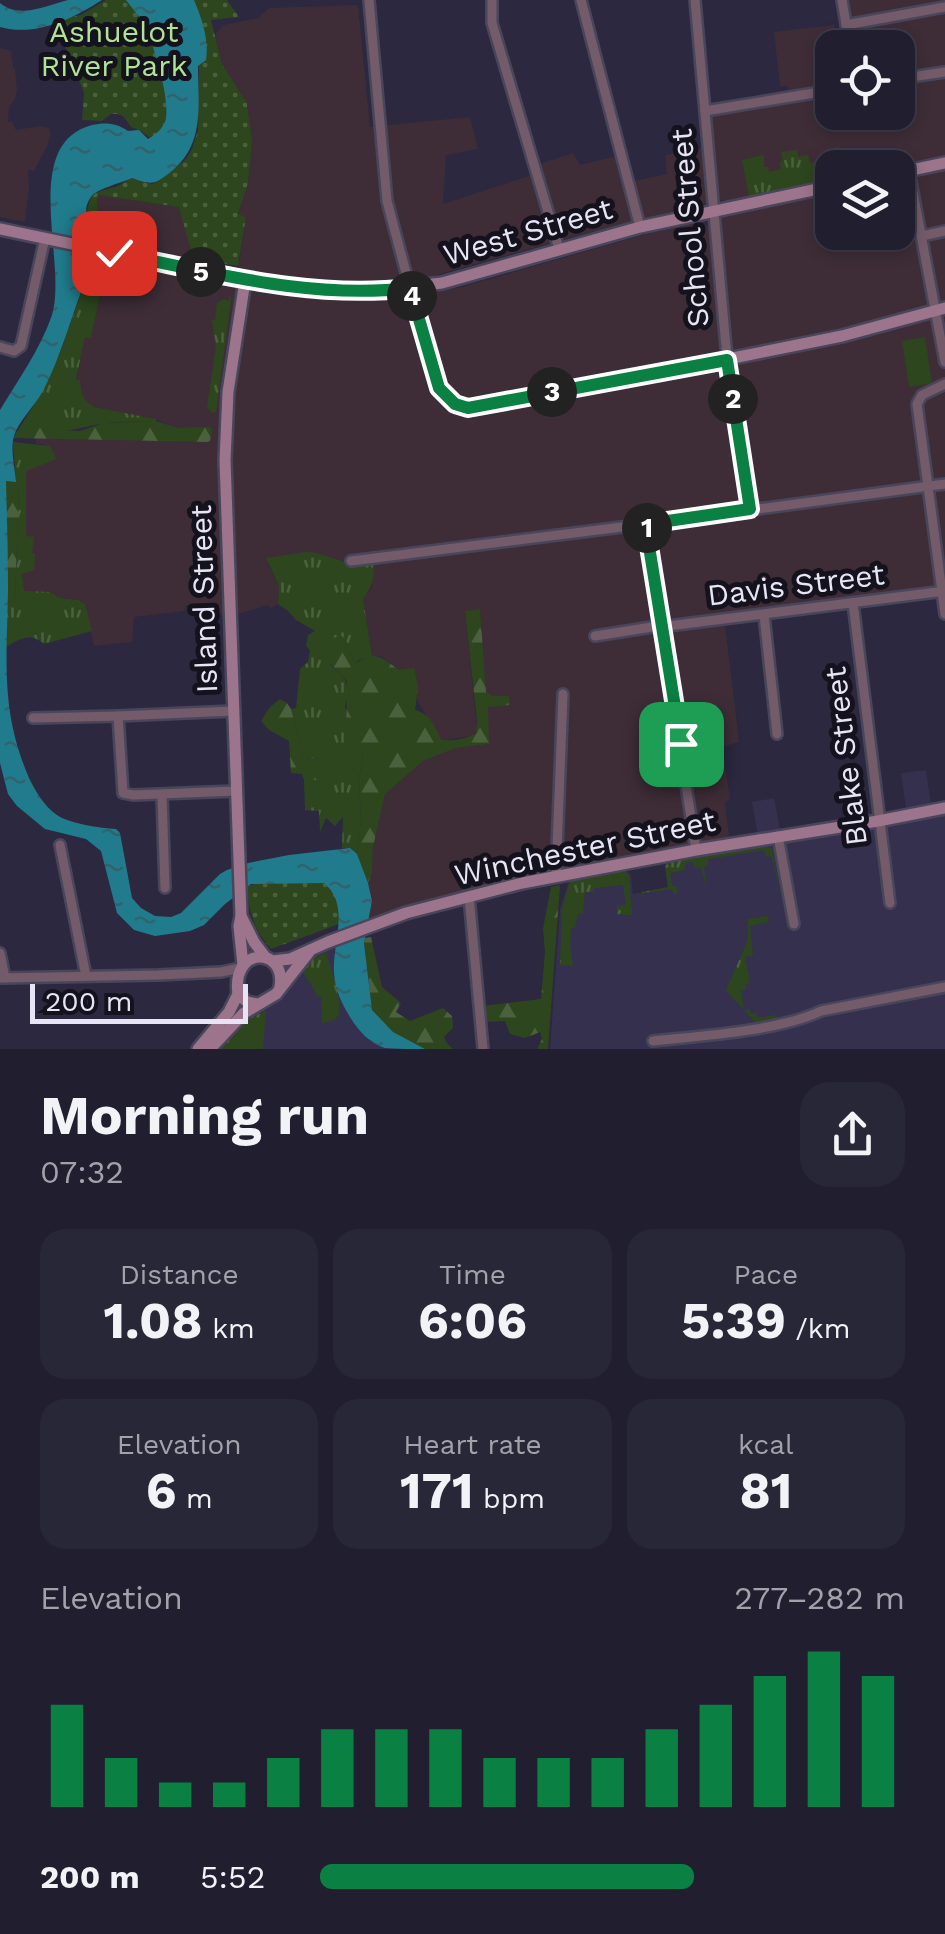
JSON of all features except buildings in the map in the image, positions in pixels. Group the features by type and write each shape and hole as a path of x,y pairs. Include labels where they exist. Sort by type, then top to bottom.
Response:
{"street":[{"path":"368,0 387,201 436,380 443,394 461,406 476,408 727,360 842,336 941,309"},
{"path":"492,0 492,24 558,249"},
{"path":"581,0 640,227"},
{"name":"School Street","path":"696,0 727,360 750,509"},
{"path":"842,0 847,30"},
{"path":"846,24 945,7"},
{"path":"915,76 945,72"},
{"path":"705,111 815,93"},
{"path":"915,169 945,162"},
{"name":"West Street","path":"0,229 245,281 349,292 410,288 461,279 640,227 815,190"},
{"path":"915,212 941,309 939,326 945,362"},
{"path":"922,236 945,231"},
{"path":"0,347 14,351 22,346 49,239"},
{"name":"Island Street","path":"240,970 244,954 239,926 225,420 245,281"},
{"path":"945,384 922,395 918,404 945,614"},
{"path":"351,560 945,484"},
{"path":"647,524 696,850"},
{"name":"Davis Street","path":"595,636 944,591"},
{"name":"Blake Street","path":"853,603 890,903"},
{"path":"764,615 777,734"},
{"path":"556,875 563,694"},
{"path":"33,718 233,710"},
{"path":"118,716 124,793 236,791"},
{"path":"162,794 165,888"},
{"name":"Winchester Street","path":"269,959 290,959 377,923 556,875 778,836 878,822 890,824 945,811"},
{"path":"778,836 794,924"},
{"path":"60,845 86,976"},
{"path":"469,896 482,1049"},
{"name":"Island Street","path":"241,916 254,942 269,959"},
{"path":"0,952 3,978 221,972 240,970 252,958 269,959 281,973 280,988 271,998 244,1013 210,1049"},
{"name":"Winchester Street","path":"280,988 309,952"},
{"path":"198,1049 229,1012 238,994 240,970"},
{"path":"653,1041 769,1026 821,1011 945,987"},
{"path":"238,994 257,1004"}],"shaded area":[{"path":"846,0 945,0 945,157 915,163 915,150 815,150 815,184 720,200 711,114 815,100 815,130 915,130 915,30 851,30"},
{"path":"358,5 370,127 470,117 478,149 446,155 443,204 529,176 533,174 531,167 573,153 580,165 617,156 625,183 667,174 665,155 703,148 707,203 422,279 348,284 284,279 238,270 246,217 238,215 248,184 252,141 247,103 222,64 215,35 223,25 258,18 269,8"},
{"path":"834,25 835,30 815,30 815,89 789,94 788,86 780,86 774,32"},
{"path":"0,48 11,51 15,70 17,89 8,122 16,130 40,126 49,128 51,133 34,171 28,169 25,222 0,217"},
{"path":"945,169 945,595 725,624 739,742 722,747 730,798 725,803 729,838 465,892 368,922 372,901 368,883 385,794 423,761 456,748 488,744 488,707 493,696 486,692 480,609 465,611 477,730 472,736 446,740 440,738 399,670 381,656 372,656 363,599 372,586 372,564 353,565 318,553 268,564 279,586 278,604 271,608 267,605 220,615 220,608 192,611 191,605 186,605 184,611 134,617 132,642 94,646 85,604 50,592 24,592 22,574 34,570 26,536 26,470 45,444 36,444 36,438 207,442 155,419 94,407 80,392 76,380 85,337 91,337 106,269 121,272 131,265 283,296 394,299 462,287 654,232 693,224 705,226 727,215 815,197 815,250 915,250 915,176"},
{"path":"98,195 180,207 193,259 103,239"},
{"path":"926,770 933,818 945,816 945,1049 550,1049 560,909 570,878 625,869 631,875 633,894 668,888 664,859 759,843 752,802 774,798 782,839 908,822 901,773"},
{"path":"349,941 397,1049 216,1049 250,1015 280,1001 298,972 316,955"}],"green space":[{"name":"Ashuelot River Park","path":"106,0 131,0 145,11 172,120 153,140 117,114 102,121 82,120 84,93 55,21 81,15"},
{"name":"Ashuelot River Park","path":"176,0 227,0 239,17 211,20 222,64 247,103 252,141 248,184 238,214 246,217 238,266 193,258 179,207 98,195 103,239 97,238 86,216 97,192 131,178 152,184 159,181 185,160 192,149 198,130 199,61"},
{"path":"797,150 798,157 808,155 810,163 815,162 815,182 749,196 742,160 764,155 764,167 769,172 781,169 781,152"},
{"path":"93,259 105,271 91,338 85,337 76,379 85,399 94,407 156,421 106,423 61,431 43,429 34,425 32,408 61,350"},
{"path":"229,295 231,299 216,412 212,413 207,407 216,347 212,320 217,303 229,301"},
{"path":"925,337 932,383 909,387 902,341"},
{"path":"32,408 34,424 43,429 80,431 104,423 156,421 178,428 212,429 207,442 13,438"},
{"path":"13,442 50,446 56,459 26,471 26,536 34,537 35,553 34,570 22,574 24,591 50,592 60,598 79,600 85,604 92,631 44,644 24,638 5,648 7,600 15,600 19,484"},
{"path":"6,480 19,483 15,601 7,600"},
{"path":"306,552 353,565 373,564 372,582 363,599 372,656 355,664 343,637 330,664 346,681 345,706 354,745 363,753 357,854 342,848 343,817 335,826 326,818 320,832 319,811 305,810 304,780 312,779 320,759 304,758 291,709 296,708 300,669 308,662 308,635 315,631 278,604 279,586 266,558"},
{"path":"480,609 486,692 509,696 510,705 488,707 489,744 456,748 423,761 385,794 368,883 357,854 363,753 346,743 347,681 328,658 327,646 340,635 355,664 373,656 399,670 414,668 418,686 415,710 428,717 441,739 464,738 476,733 477,721 465,611"},
{"path":"280,699 291,709 304,758 319,759 325,753 334,763 323,772 321,780 304,780 302,774 291,773 289,741 261,721"},
{"path":"759,846 772,848 781,897 772,857 766,856 764,850 708,859 704,867 706,888 701,867 685,863 685,870 670,873 677,894 672,889 644,893 643,899 642,892 668,887 665,866 671,861"},
{"path":"620,871 629,876 632,915 617,914 617,906 626,905 623,885 585,892 583,913 578,913 575,928 571,928 573,966 560,965 562,909 570,881"},
{"path":"313,877 339,892 339,924 271,949 253,920 247,886"},
{"path":"560,885 548,1049 537,1049 542,1039 540,1032 525,1038 510,1034 505,1021 484,1022 482,1006 541,999 543,929 551,887"},
{"path":"768,916 769,922 750,926 753,955 745,957 750,983 741,991 744,1010 726,990 748,940 748,919"},
{"path":"371,937 382,987 401,1003 396,1012 410,1021 443,1008 452,1016 453,1028 444,1037 453,1049 424,1049 393,1032 372,1010 364,943 365,938"},
{"path":"326,953 339,1015 322,1023 321,997 316,996 302,970"},
{"path":"750,1009 758,1018 776,1015 777,1020 756,1023 744,1010"},
{"path":"266,1011 263,1049 219,1049 243,1021"}],"water":[{"path":"68,0 102,0 66,20 40,28 0,27 0,3 24,11"},
{"path":"126,0 194,0 207,44 206,60 198,66 198,122 190,148 173,170 154,182 132,178 103,189 87,203 88,219 97,239 94,258 50,377 14,436 16,482 6,481 7,663 13,730 29,778 52,811 69,821 120,833 132,898 155,916 181,913 227,870 289,855 350,848 357,854 372,901 364,943 372,1010 393,1032 425,1049 380,1046 365,1036 350,1017 335,979 337,902 324,883 251,884 204,925 155,936 134,930 117,913 101,851 86,839 45,829 8,794 0,763 0,410 52,315 55,266 51,180 57,155 70,136 92,125 111,124 128,131 139,130 148,139 165,122 166,100 155,54 141,19"}],"route":[{"path":"114,253 259,284 349,292 410,288 439,388 448,400 468,408 727,360 750,509 647,524 681,744"}]}
